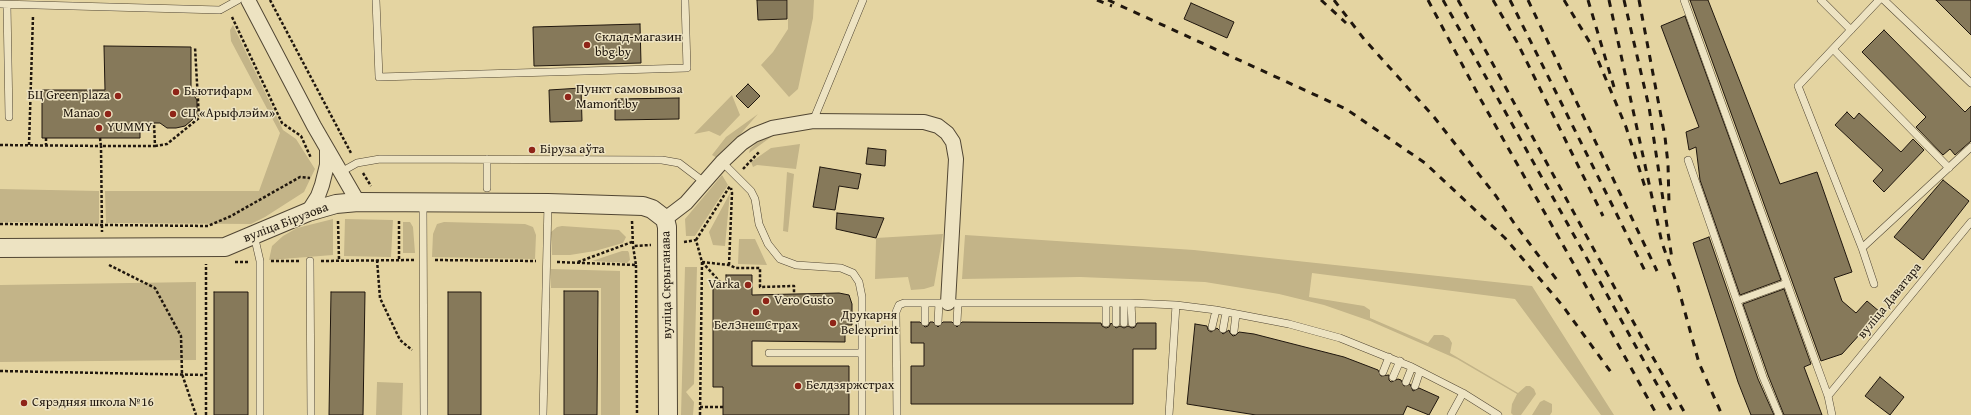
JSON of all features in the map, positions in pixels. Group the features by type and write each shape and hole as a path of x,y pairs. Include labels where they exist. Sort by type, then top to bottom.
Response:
{"street":[{"path":"248,0 327,150 358,202"},
{"name":"вуліца Скрыганава","path":"668,415 668,244 665,219 686,203 722,162 754,134 772,128 813,121 924,122 938,126 947,133 953,142 956,159 948,303"},
{"path":"308,212 318,196 322,185 327,165 327,150"},
{"name":"вуліца Бірузова","path":"0,248 106,255 225,247 308,212 336,204 358,202 637,205 652,209 665,219"}],"lane":[{"path":"9,117 3,5 33,6 56,3 220,10 228,7 238,0"},
{"path":"376,0 379,77 687,68 685,0"},
{"path":"813,121 863,0"},
{"path":"1684,0 1828,396 1832,415"},
{"path":"1821,0 1851,30"},
{"path":"1874,284 1862,248 1798,86 1879,0"},
{"path":"1884,0 1971,83"},
{"path":"1833,48 1949,168"},
{"path":"1862,248 1971,147"},
{"path":"341,172 357,163 380,159 662,160 678,163 704,182"},
{"path":"487,159 487,188"},
{"path":"1688,160 1763,377 1778,415"},
{"path":"722,162 751,191 755,199 759,224 768,244 780,259 796,265 841,268 853,273 859,282 862,297 862,415"},
{"path":"423,202 424,415"},
{"path":"543,415 548,203"},
{"name":"вуліца Даватара","path":"1828,396 1971,222"},
{"path":"254,235 260,261 260,415"},
{"path":"310,261 311,415"},
{"path":"1737,301 1786,283"},
{"path":"897,415 896,312 899,305 904,303 1127,303 1176,305 1216,310 1289,324 1333,336 1400,361 1463,393 1498,415"},
{"path":"925,303 925,322"},
{"path":"948,303 957,322"},
{"path":"938,322 948,303"},
{"path":"1116,304 1120,323 1127,303"},
{"path":"1127,303 1132,323"},
{"path":"1106,304 1106,323"},
{"path":"1169,415 1176,305"},
{"path":"1212,327 1216,310"},
{"path":"1223,329 1226,312"},
{"path":"1234,331 1236,314"},
{"path":"769,353 862,353"},
{"path":"1382,372 1389,357"},
{"path":"1393,377 1400,361"},
{"path":"1406,382 1412,367"},
{"path":"1415,386 1420,371"},
{"path":"1451,415 1463,393"}],"path":[{"path":"270,0 357,163 376,190"},
{"path":"29,145 33,6"},
{"path":"228,7 282,123 301,136 313,161"},
{"path":"0,145 155,146 167,144 199,118 196,47"},
{"path":"154,123 155,146"},
{"path":"46,138 46,145"},
{"path":"100,138 102,226 106,255 102,262 155,288 181,336 182,374 196,415"},
{"path":"0,224 208,226 231,216 300,177 314,178"},
{"path":"729,265 732,193 730,186"},
{"path":"338,217 339,260"},
{"path":"399,221 399,260"},
{"path":"637,415 636,265 633,246 668,244 696,240 702,262 700,415"},
{"path":"576,262 632,242"},
{"path":"377,260 380,298 400,340 415,352"},
{"path":"423,260 546,261 636,265"},
{"path":"702,262 729,265 736,268 760,268 760,287 794,286 794,294"},
{"path":"702,262 721,283"},
{"path":"199,263 206,263 206,415"},
{"path":"0,371 206,375"},
{"path":"700,407 723,407"}],"shaded area":[{"path":"788,0 814,0 813,18 798,89 789,97 761,65 773,52 788,29"},
{"path":"233,25 283,130 296,139 315,169 304,192 265,217 251,224 106,223 105,191 259,191 280,133 231,41 230,30"},
{"path":"732,95 740,115 720,136 709,131 694,134"},
{"path":"758,114 722,155 717,158 712,155 726,137"},
{"path":"765,136 771,137 749,153 750,149"},
{"path":"800,144 796,169 757,165 753,167 751,162 771,148"},
{"path":"787,172 794,174 788,232 783,231"},
{"path":"722,175 728,185 695,236 686,236 685,219"},
{"path":"0,189 99,191 99,224 0,222"},
{"path":"730,193 725,246 713,245 709,232"},
{"path":"333,219 333,255 269,260 272,246 283,236 297,228"},
{"path":"345,219 393,220 391,257 344,256"},
{"path":"403,222 410,222 413,227 415,253 403,253"},
{"path":"444,222 525,224 533,227 536,235 535,259 432,257 433,234 437,224"},
{"path":"562,226 619,230 626,237 623,243 595,251 570,255 552,255 551,232 557,227"},
{"path":"943,234 934,286 924,289 911,290 908,277 875,279 876,238"},
{"path":"965,235 1194,250 1532,286 1614,415 1601,415 1515,299 1312,273 1309,297 1364,306 1370,310 1370,318 1428,343 1434,335 1443,335 1449,338 1452,343 1450,353 1518,393 1526,386 1530,386 1534,389 1536,394 1521,415 1513,415 1511,413 1512,404 1517,394 1457,359 1370,321 1324,305 1279,294 1205,282 1080,277 962,279"},
{"path":"739,239 755,239 767,265 738,264"},
{"path":"622,251 628,251 629,253 630,260 627,263 592,261"},
{"path":"685,267 697,267 694,384 686,392 694,402 693,415 681,415"},
{"path":"551,269 620,271 620,415 601,415 601,288 551,288"},
{"path":"196,282 196,360 0,362 0,285"},
{"path":"377,382 403,383 402,415 376,415"},
{"path":"1544,400 1552,404 1552,412 1550,415 1532,415 1540,402"}],"building":[{"path":"757,0 787,0 787,19 758,20"},
{"path":"1690,0 1708,0 1780,184 1817,172 1852,272 1834,278 1842,301 1856,313 1867,301 1880,312 1842,354 1821,361"},
{"path":"1936,0 1971,0 1971,35"},
{"path":"1191,3 1234,22 1227,38 1184,19"},
{"path":"1685,16 1781,280 1740,295 1700,180 1696,147 1689,150 1686,132 1699,127 1661,26"},
{"name":"Склад-магазин bbg.by","path":"640,24 641,63 534,66 533,27"},
{"path":"1884,30 1965,112 1971,106 1971,141 1955,155 1950,149 1943,155 1916,127 1926,117 1862,52"},
{"name":"БЦ Green plaza","path":"104,46 191,47 191,91 197,100 197,112 192,120 185,126 176,128 167,128 160,123 140,123 140,138 42,138 42,90 105,90"},
{"path":"748,84 760,96 748,108 736,96"},
{"path":"581,88 582,121 550,122 549,90"},
{"path":"679,98 679,119 615,120 615,99"},
{"path":"1847,112 1854,119 1859,113 1901,152 1913,139 1924,150 1884,192 1873,181 1883,170 1835,125"},
{"path":"868,148 886,150 885,166 866,164"},
{"path":"820,167 861,174 858,189 839,186 835,210 813,207"},
{"path":"1943,180 1969,201 1923,260 1894,237"},
{"path":"837,213 884,218 876,238 836,229"},
{"path":"1709,237 1758,379 1774,415 1751,415 1738,382 1693,243"},
{"path":"726,275 752,275 752,295 839,293 849,295 852,304 852,325 845,325 845,342 752,341 752,366 849,366 849,415 723,415 723,387 713,387 713,283 726,284"},
{"path":"1784,289 1811,364 1804,367 1822,415 1784,415 1743,304"},
{"path":"564,291 598,291 597,415 564,415"},
{"path":"214,292 248,292 248,415 214,415"},
{"path":"331,292 365,292 363,415 329,415"},
{"path":"448,292 481,292 481,415 448,415"},
{"path":"911,322 920,322 925,327 928,326 930,322 933,322 938,327 943,322 952,322 957,327 962,322 1101,323 1102,326 1106,328 1109,327 1111,323 1116,328 1120,326 1124,328 1128,326 1132,328 1135,327 1137,323 1156,323 1156,349 1133,349 1133,404 911,404 911,366 924,366 924,343 911,343"},
{"path":"1195,324 1207,326 1208,330 1211,332 1217,328 1223,334 1229,330 1233,336 1239,332 1254,334 1344,357 1378,370 1381,376 1389,375 1389,380 1391,382 1398,379 1401,380 1404,386 1410,384 1413,391 1419,388 1439,397 1429,415 1407,406 1403,415 1256,415 1187,404"},
{"path":"1880,377 1904,397 1890,415 1865,396"}],"railway":[{"path":"1097,0 1112,6"},
{"path":"1108,0 1346,109 1425,163 1505,238 1562,305 1613,375"},
{"path":"1321,0 1346,23"},
{"path":"1334,0 1364,39 1434,117 1496,196 1514,223 1557,280"},
{"path":"1428,0 1481,100 1657,415"},
{"path":"1443,0 1674,415"},
{"path":"1458,0 1647,347 1686,415"},
{"path":"1493,0 1517,42 1603,216"},
{"path":"1510,0 1647,275"},
{"path":"1528,0 1657,271"},
{"path":"1564,0 1592,46 1626,127 1645,187"},
{"path":"1588,0 1614,87"},
{"path":"1609,0 1662,243 1678,287 1699,363 1722,415"},
{"path":"1624,0 1649,107 1672,259"},
{"path":"1639,0 1665,137 1668,164 1669,204"}],"place":[{"name":"Склад-магазин bbg.by","path":"587,45"},
{"name":"Бьютифарм","path":"176,92"},
{"name":"БЦ Green plaza","path":"118,96"},
{"name":"Пункт самовывоза Mamont.by","path":"568,97"},
{"name":"Manao","path":"108,114"},
{"name":"СЦ «Арыфлэйм»","path":"173,114"},
{"name":"YUMMY","path":"99,128"},
{"name":"Біруза аўта","path":"532,150"},
{"name":"Varka","path":"748,285"},
{"name":"Vero Gusto","path":"766,301"},
{"name":"БелЗнешСтрах","path":"756,312"},
{"name":"Друкарня Belexprint","path":"833,323"},
{"name":"Белдзяржстрах","path":"798,386"},
{"name":"Сярэдняя школа №16","path":"24,403"}]}
